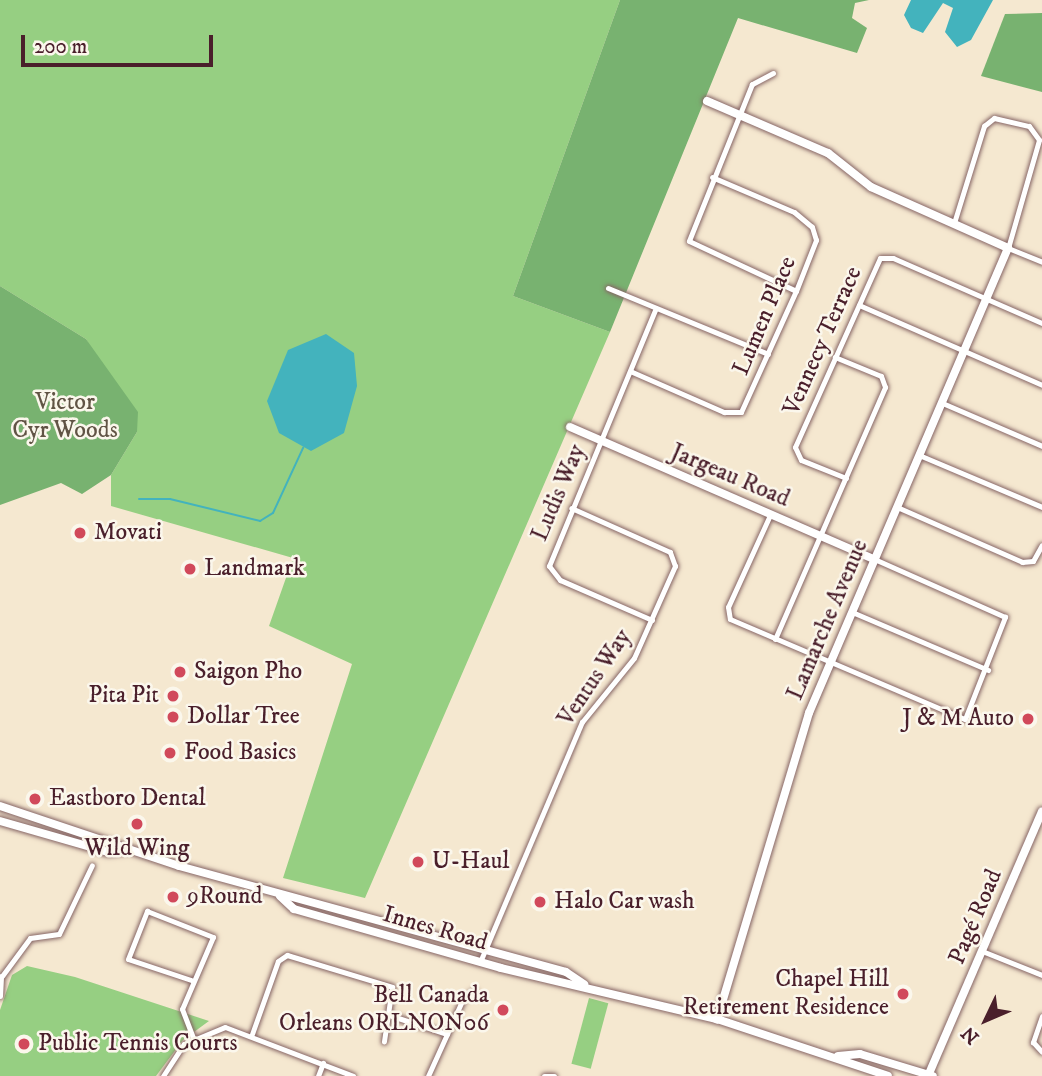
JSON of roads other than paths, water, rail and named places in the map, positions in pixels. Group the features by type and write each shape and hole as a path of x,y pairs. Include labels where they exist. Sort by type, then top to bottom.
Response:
{"street":[{"path":"773,73 752,83 712,177 689,241 796,291"},
{"path":"707,101 828,153 871,187 1042,262"},
{"path":"954,223 984,126 994,118 1029,126 1039,139 1008,248"},
{"name":"Lumen Place","path":"630,371 737,414 796,291 816,240 812,227 794,212 712,177"},
{"name":"Lamarche Avenue","path":"717,1019 830,663 962,349 1008,248"},
{"name":"Vennecy Terrace","path":"846,478 801,460 795,447 859,305 886,255 985,298"},
{"path":"608,288 768,354"},
{"path":"985,298 1042,323"},
{"path":"859,305 1042,385"},
{"name":"Ludis Way","path":"652,620 551,573 551,556 656,308"},
{"path":"775,639 885,387 881,376 835,357"},
{"path":"940,402 1042,446"},
{"name":"Jargeau Road","path":"570,427 874,559"},
{"path":"918,455 1042,507"},
{"path":"897,508 1022,562 1033,561 1042,545"},
{"name":"Ventus Way","path":"480,962 582,722 630,665 674,569 673,555 572,509"},
{"path":"770,515 727,614 775,639 961,720 988,670 1005,617 874,559"},
{"path":"852,612 988,670"},
{"name":"Innes Road","path":"0,806 127,850 280,896 299,895 566,972 584,984"},
{"name":"Pagé Road","path":"930,1076 1042,811"},
{"name":"Innes Road","path":"0,821 108,852 127,850"},
{"path":"0,996 1,975 30,938 59,934 92,865"},
{"name":"Innes Road","path":"280,896 294,909 480,962 584,984 717,1019 835,1056 888,1076"},
{"path":"191,980 128,959 147,911 212,937 191,980 182,1013 193,1038"},
{"path":"982,951 1042,975"},
{"path":"252,1034 278,961 286,955 388,984 395,996 384,1041"},
{"path":"428,1076 463,999 474,991"},
{"path":"392,1016 447,1034"},
{"path":"1042,1016 1033,1042 1042,1052"},
{"path":"163,1076 193,1038 225,1027 252,1034 353,1076"},
{"name":"Innes Road","path":"835,1056 860,1054 930,1076"},
{"path":"318,1076 323,1063"},
{"path":"544,1076 554,1076"}],"water":[{"path":"911,0 993,0 971,40 957,47 945,32 953,8 943,3 923,33 911,28 904,15"},
{"path":"326,334 354,353 357,386 344,433 311,451 279,433 267,401 288,350"}],"waterway":[{"path":"139,499 170,499 260,521 273,513 303,448"}],"place":[{"name":"Movati","path":"80,533"},
{"name":"Landmark","path":"190,569"},
{"name":"Saigon Pho","path":"180,672"},
{"name":"Pita Pit","path":"173,696"},
{"name":"Dollar Tree","path":"173,717"},
{"name":"J & M Auto","path":"1028,719"},
{"name":"Food Basics","path":"170,753"},
{"name":"Eastboro Dental","path":"35,799"},
{"name":"Wild Wing","path":"137,824"},
{"name":"U-Haul","path":"418,862"},
{"name":"9Round","path":"173,897"},
{"name":"Halo Car wash","path":"540,902"},
{"name":"Chapel Hill Retirement Residence","path":"903,994"},
{"name":"Bell Canada Orleans ORLNON06","path":"503,1010"},
{"name":"Public Tennis Courts","path":"24,1044"}],"park label":[{"name":"Victor Cyr Woods","path":"65,417"}]}
